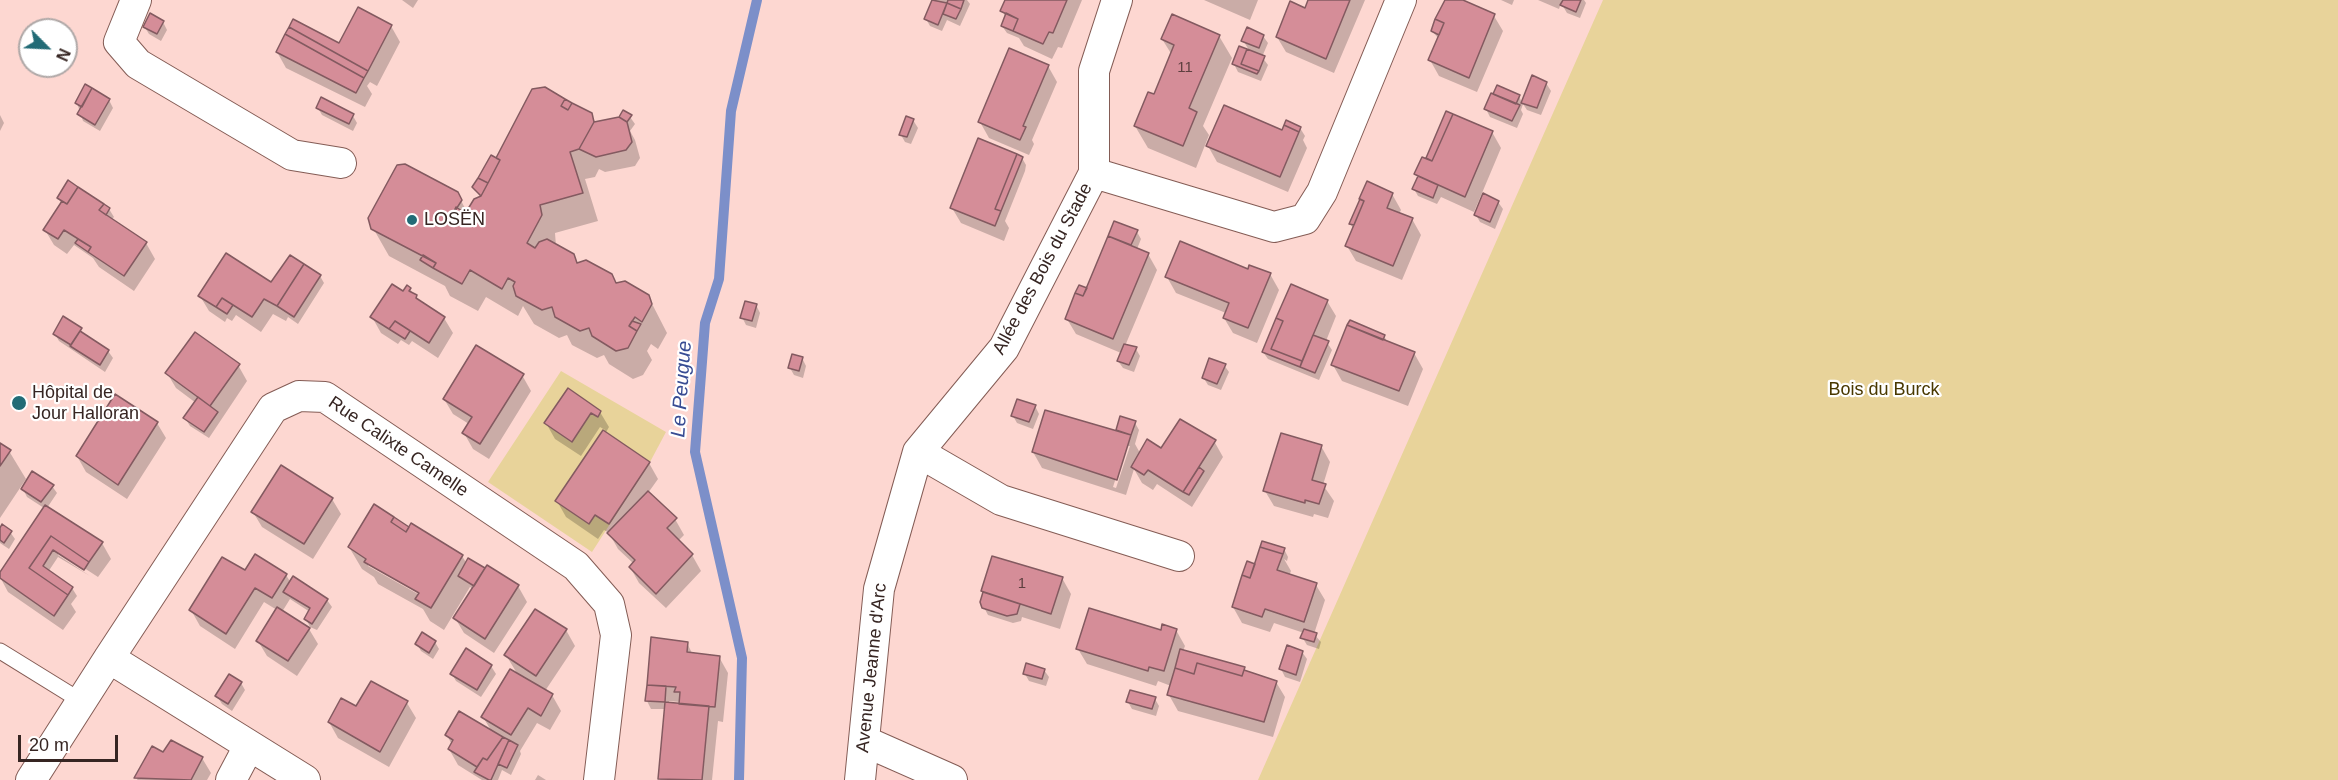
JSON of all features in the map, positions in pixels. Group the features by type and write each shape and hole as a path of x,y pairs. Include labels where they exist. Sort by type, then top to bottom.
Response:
{"street":[{"path":"136,0 119,42 138,64 292,155 341,163"},
{"name":"Allée des Bois du Stade","path":"918,452 1004,348 1094,173 1095,71 1117,0"},
{"name":"Allée des Bois du Stade","path":"1094,173 1274,227 1305,219 1322,192 1401,0"},
{"name":"Rue Calixte Camelle","path":"31,780 273,408 299,396 325,397 576,566 609,604 616,635 599,780"},
{"path":"918,452 1000,500 1179,556"},
{"name":"Avenue Jeanne d'Arc","path":"860,780 879,589 918,452"},
{"path":"109,658 304,780"},
{"path":"864,741 952,780"},
{"path":"231,780 249,746"}],"lane":[{"path":"0,651 81,701"}],"green space":[{"name":"Bois du Burck","path":"1603,0 2338,0 2338,780 1258,780"},
{"path":"561,371 666,432 650,462 592,552 488,482"}],"building":[{"path":"932,0 947,3 938,25 924,19"},
{"path":"948,0 964,0 961,9 947,3"},
{"path":"1005,0 1067,0 1053,33 1049,32 1043,44 1013,31 1018,19 1000,11"},
{"path":"1308,0 1350,0 1326,59 1276,37 1290,1 1305,8"},
{"path":"1445,0 1463,0 1495,14 1469,78 1428,60 1444,23 1435,19"},
{"path":"1563,0 1581,0 1576,12 1560,5"},
{"path":"947,3 961,9 956,19 943,14"},
{"path":"358,7 392,25 368,71 289,27 293,19 339,43"},
{"path":"150,13 164,21 157,34 143,27"},
{"path":"1006,13 1018,19 1013,31 1001,26"},
{"path":"1172,14 1220,35 1189,108 1197,112 1183,146 1134,126 1148,92 1154,94 1174,45 1161,39"},
{"path":"1435,19 1444,23 1439,35 1431,31"},
{"path":"289,27 368,71 364,78 285,34"},
{"path":"1247,27 1264,35 1259,48 1241,41"},
{"path":"285,34 364,78 356,93 276,52"},
{"path":"1239,46 1247,49 1241,64 1259,71 1257,74 1232,64"},
{"path":"1009,48 1049,65 1023,126 1026,127 1020,140 978,122"},
{"path":"1247,49 1265,56 1259,71 1241,64"},
{"path":"1532,75 1547,82 1537,108 1521,103"},
{"path":"85,84 92,88 82,107 75,103"},
{"path":"1497,85 1520,95 1516,104 1493,94"},
{"name":"LOSËN","path":"545,87 565,99 561,106 568,110 572,103 592,113 594,122 579,149 570,152 583,193 540,205 542,215 527,243 535,248 539,242 547,239 574,254 577,263 586,260 612,274 616,283 625,281 649,295 652,304 642,322 635,317 629,326 637,331 628,348 616,351 592,336 589,328 580,331 555,317 552,307 542,310 516,296 513,286 515,282 508,278 502,289 470,270 462,284 433,268 436,263 371,229 368,218 397,165 405,164 458,192 462,200 451,217 460,222 474,199 481,196 500,160 496,158 532,89"},
{"path":"92,88 110,99 95,125 77,114"},
{"path":"1491,93 1520,105 1512,121 1484,109"},
{"path":"321,97 354,114 349,124 316,108"},
{"path":"565,99 572,103 568,110 561,106"},
{"path":"1224,105 1282,130 1284,125 1299,132 1280,177 1206,146"},
{"path":"623,110 632,115 627,122 619,117"},
{"path":"1446,111 1453,114 1432,161 1426,158"},
{"path":"1453,114 1493,131 1465,197 1414,174 1422,157 1432,161"},
{"path":"906,116 914,119 907,137 899,135"},
{"path":"619,117 627,122 632,142 626,150 596,157 579,149 594,122"},
{"path":"1286,120 1301,127 1299,132 1284,125"},
{"path":"978,138 1017,154 995,209 1001,211 995,226 950,208"},
{"path":"1017,154 1023,157 1001,211 995,209"},
{"path":"491,155 500,160 488,183 478,178"},
{"path":"1418,176 1438,185 1433,198 1412,189"},
{"path":"478,178 488,183 481,196 472,187"},
{"path":"68,180 78,187 67,204 57,198"},
{"path":"1367,181 1393,193 1387,208 1413,218 1393,266 1345,246 1364,201 1359,199"},
{"path":"78,187 104,204 99,210 147,242 124,276 88,252 91,247 64,230 58,239 43,230 62,201 67,204"},
{"path":"1483,193 1499,201 1490,222 1474,215"},
{"path":"1360,199 1364,201 1354,225 1349,224"},
{"path":"104,204 110,208 106,215 99,210"},
{"path":"456,207 465,213 460,222 451,217"},
{"path":"1114,221 1138,230 1131,245 1108,236"},
{"path":"1108,236 1149,253 1113,339 1065,319 1075,293 1083,296"},
{"path":"78,239 91,247 88,252 75,243"},
{"path":"1180,241 1248,269 1249,265 1271,273 1248,328 1223,318 1229,303 1165,277"},
{"path":"226,253 271,282 290,255 304,264 277,306 264,299 252,317 222,298 216,307 198,296"},
{"path":"423,255 436,263 433,268 420,260"},
{"path":"304,264 321,275 294,317 277,306"},
{"path":"392,284 403,291 407,285 411,288 409,291 417,295 416,298 445,317 429,343 395,321 389,329 370,317"},
{"path":"1291,284 1328,300 1302,361 1271,349 1283,321 1276,318"},
{"path":"1079,285 1087,288 1083,296 1075,293"},
{"path":"222,298 233,305 227,314 216,307"},
{"path":"745,301 757,304 752,321 740,318"},
{"path":"63,316 82,328 71,345 53,334"},
{"path":"1276,318 1283,321 1271,349 1302,361 1300,367 1262,352"},
{"path":"1350,320 1385,335 1383,340 1347,325"},
{"path":"395,321 410,331 405,339 389,329"},
{"path":"632,321 641,324 637,331 629,326"},
{"path":"1347,325 1415,352 1399,391 1331,365"},
{"path":"80,331 109,350 100,365 70,346"},
{"path":"195,332 240,364 210,406 165,373"},
{"path":"1313,335 1329,341 1315,373 1300,367"},
{"path":"1124,344 1137,347 1129,365 1117,361"},
{"path":"476,345 524,374 480,444 462,433 472,417 443,399"},
{"path":"792,354 803,357 799,371 788,368"},
{"path":"1209,358 1226,364 1217,384 1202,378"},
{"path":"568,388 601,411 598,417 591,413 572,442 544,423"},
{"path":"115,394 158,422 118,485 76,456"},
{"path":"198,397 218,412 204,432 183,418"},
{"path":"1017,399 1036,405 1029,422 1011,416"},
{"path":"1045,410 1131,435 1117,480 1032,452"},
{"path":"1120,416 1136,421 1131,435 1116,430"},
{"path":"1180,419 1216,440 1183,492 1148,470 1144,475 1131,467 1147,439 1161,448"},
{"path":"603,430 650,462 609,524 595,515 589,524 555,501"},
{"path":"1281,433 1322,445 1312,480 1326,484 1319,504 1305,500 1305,503 1263,491"},
{"path":"0,443 11,450 0,466"},
{"path":"281,465 333,498 304,544 251,512"},
{"path":"1199,467 1204,471 1189,495 1183,492"},
{"path":"32,471 54,485 41,502 21,489"},
{"path":"648,491 677,518 667,528 693,554 656,594 629,567 635,560 607,533"},
{"path":"374,504 394,517 391,522 406,532 411,523 463,555 431,608 415,599 419,593 364,562 366,559 348,547"},
{"path":"45,505 103,542 89,562 51,536 29,568 68,595 54,616 0,578 0,572"},
{"path":"394,517 409,527 406,532 391,522"},
{"path":"2,524 12,531 4,543 0,540"},
{"path":"51,536 89,562 84,570 53,550 43,566 73,587 68,595 29,568"},
{"path":"1262,541 1285,548 1283,554 1260,547"},
{"path":"1260,547 1283,554 1277,570 1317,583 1304,622 1265,609 1262,617 1232,607 1242,575 1250,578"},
{"path":"255,554 287,574 272,598 255,588 226,634 189,610 222,557 245,570"},
{"path":"992,556 1063,577 1051,614 981,591"},
{"path":"468,558 485,568 474,586 458,576"},
{"path":"1247,561 1255,564 1250,578 1242,575"},
{"path":"487,565 519,585 485,639 453,618"},
{"path":"293,576 328,599 312,624 304,619 310,608 283,592"},
{"path":"983,592 1020,604 1017,614 1007,616 982,608 980,602"},
{"path":"277,607 310,628 288,661 256,641"},
{"path":"1089,608 1161,630 1162,624 1177,629 1164,671 1149,667 1148,671 1076,649"},
{"path":"535,609 567,629 536,676 504,655"},
{"path":"1304,629 1317,633 1314,642 1300,638"},
{"path":"422,632 436,641 429,653 415,644"},
{"path":"651,637 688,642 687,652 720,656 715,707 679,704 680,692 674,692 676,687 647,685"},
{"path":"1287,645 1303,651 1296,675 1279,669"},
{"path":"466,648 492,665 477,690 450,674"},
{"path":"1180,649 1245,667 1242,676 1197,663 1194,674 1175,668"},
{"path":"1026,663 1045,669 1042,679 1023,674"},
{"path":"1197,663 1242,676 1244,670 1277,681 1264,722 1167,695 1175,668 1194,674"},
{"path":"510,669 553,694 541,716 528,708 511,735 481,717"},
{"path":"229,674 242,682 228,704 215,696"},
{"path":"371,681 408,701 380,752 328,722 341,698 356,706"},
{"path":"647,685 666,686 665,702 645,701"},
{"path":"1130,690 1156,697 1152,709 1126,702"},
{"path":"665,702 709,706 702,780 658,779"},
{"path":"459,711 503,737 487,760 483,758 477,767 448,749 453,740 445,735"},
{"path":"503,737 509,740 491,780 474,772 483,758 487,760"},
{"path":"171,740 203,757 191,780 134,778 152,746 163,752"},
{"path":"509,740 518,745 507,768 498,764"}],"waterway":[{"name":"Le Peugue","path":"739,780 742,658 695,452 705,323 719,279 731,111 757,0"}],"place":[{"name":"LOSËN","path":"412,220"},
{"name":"Hôpital de Jour Halloran","path":"19,403"}]}
